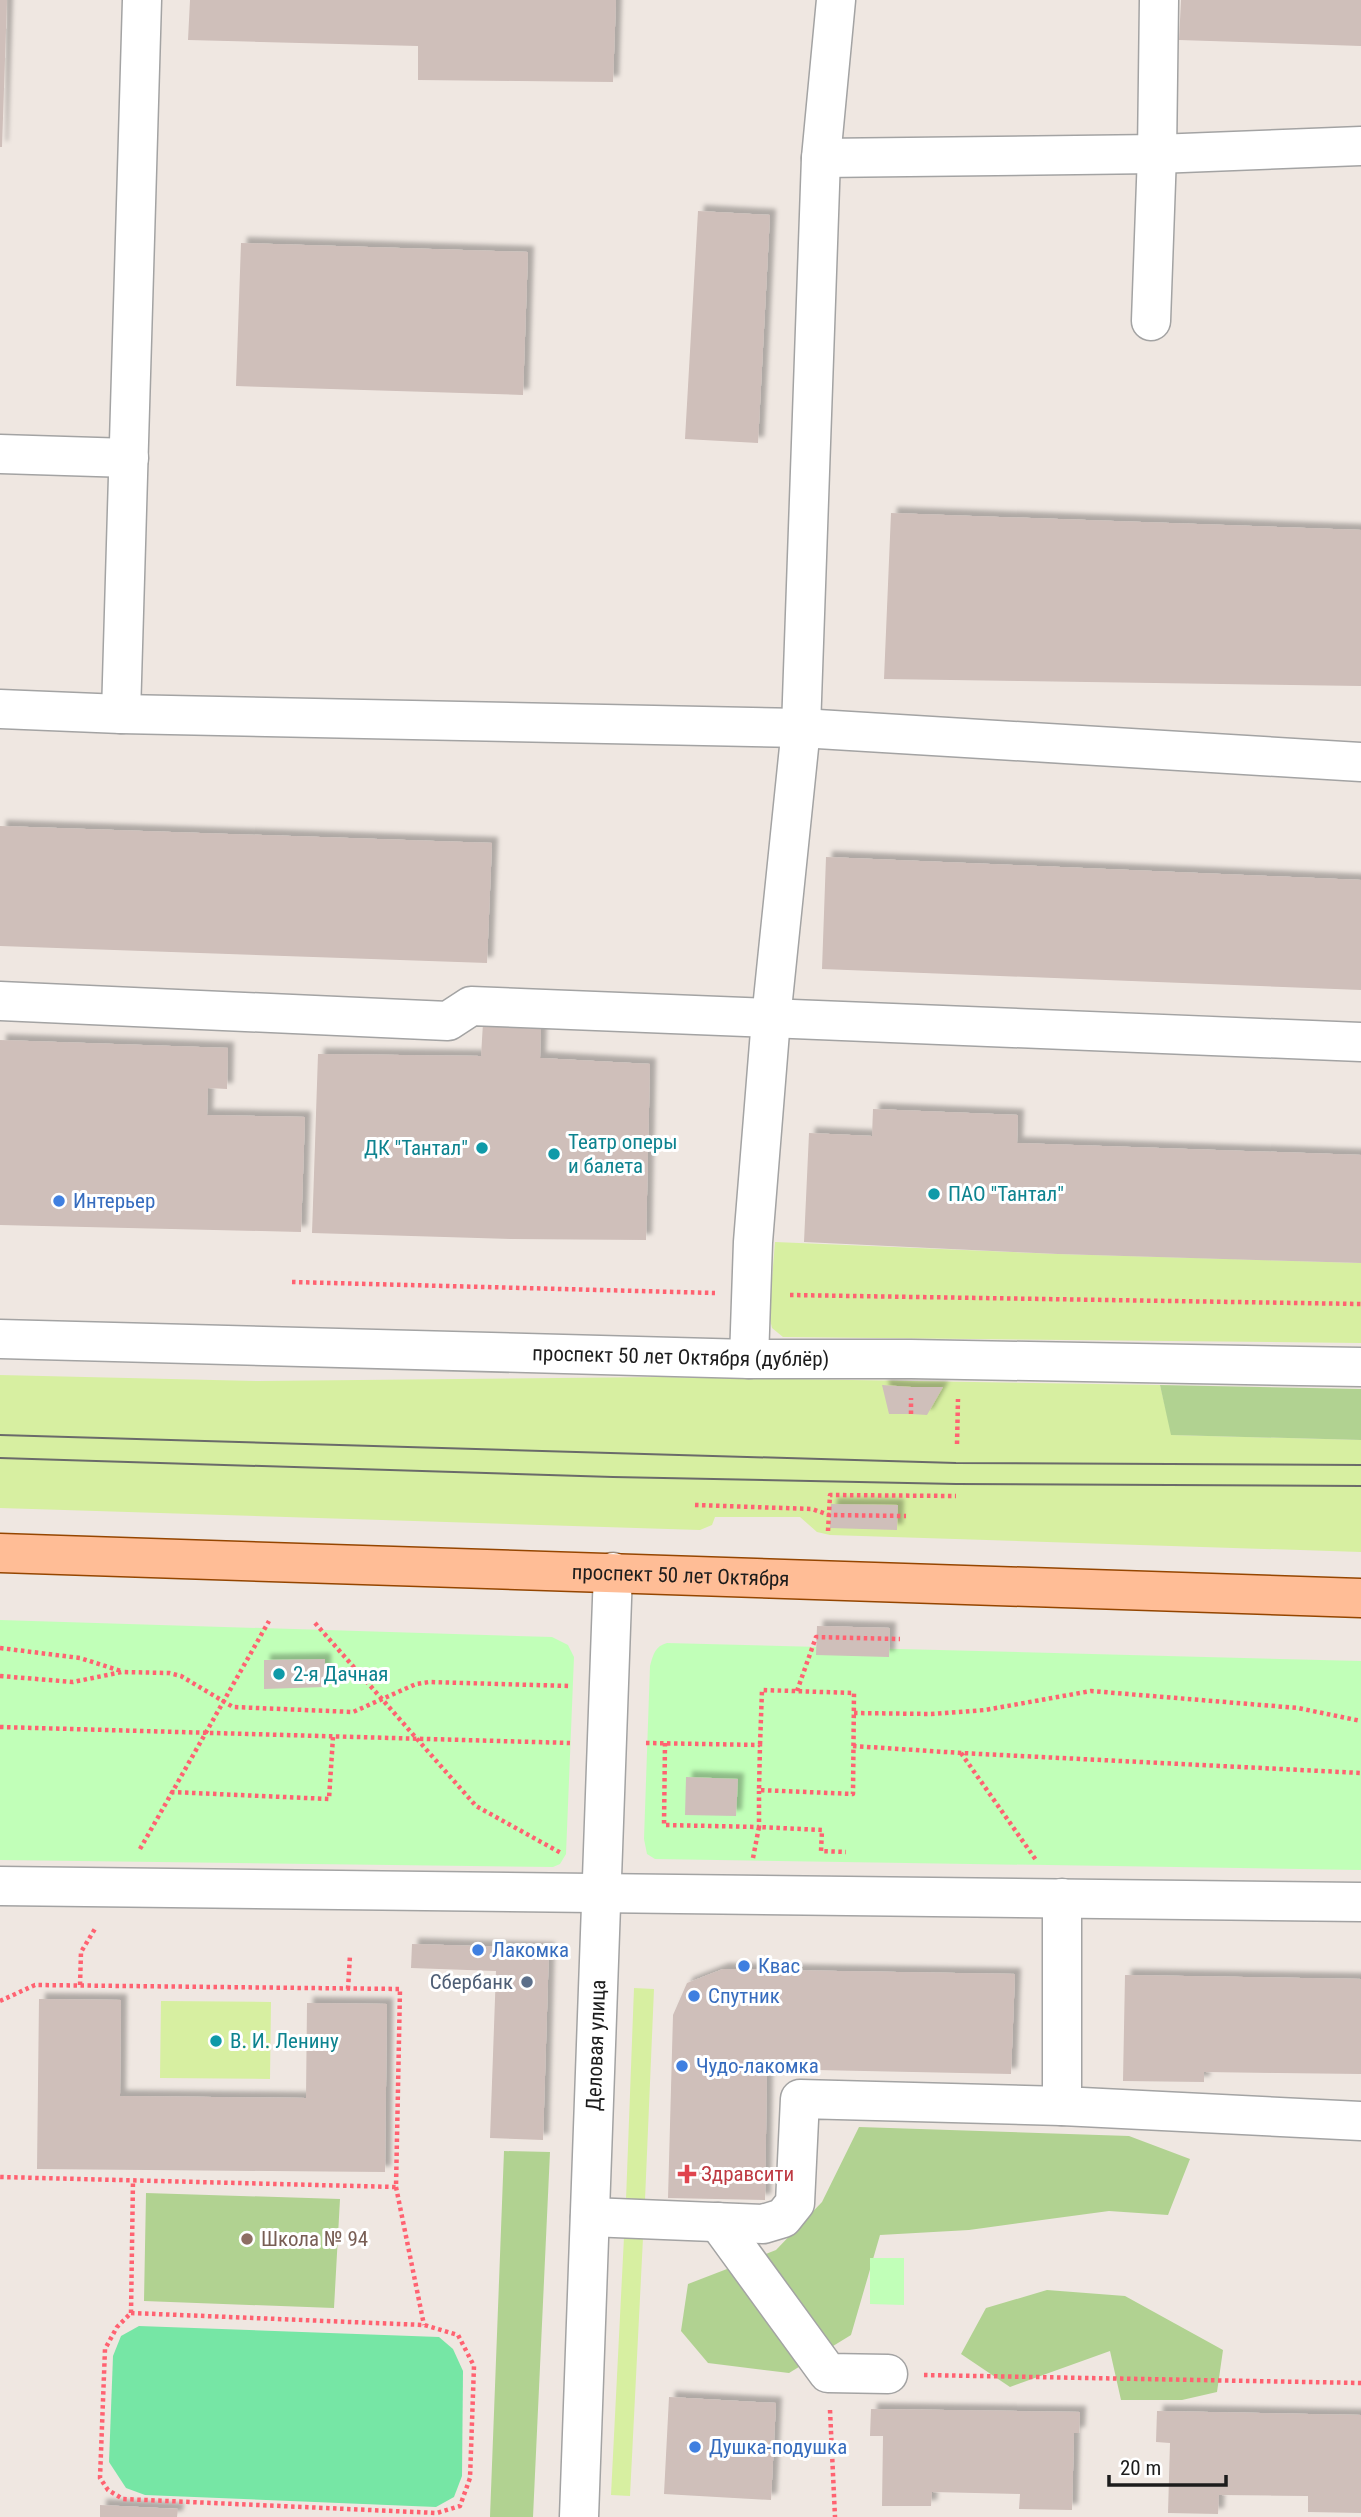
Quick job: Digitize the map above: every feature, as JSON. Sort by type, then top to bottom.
[{"type":"main road","name":"проспект 50 лет Октября","points":[[0,1553],[1361,1598]]},
{"type":"street","points":[[121,714],[142,0]]},
{"type":"street","points":[[749,1359],[753,1242],[771,1019],[801,728],[821,158],[836,0]]},
{"type":"street","points":[[1151,321],[1159,0]]},
{"type":"street","points":[[821,158],[1157,154],[1361,146]]},
{"type":"street","points":[[0,454],[129,458]]},
{"type":"street","points":[[0,709],[121,714],[801,728],[1361,762]]},
{"type":"street","points":[[0,1001],[448,1021],[471,1006],[1361,1042]]},
{"type":"street","name":"проспект 50 лет Октября (дублёр)","points":[[0,1339],[749,1359],[911,1359],[1361,1367]]},
{"type":"street","name":"Деловая улица","points":[[579,2517],[614,1572]]},
{"type":"street","points":[[0,1886],[1361,1902]]},
{"type":"street","points":[[1062,1898],[1062,2106]]},
{"type":"street","points":[[590,2217],[763,2224],[783,2218],[795,2203],[800,2099],[1062,2106],[1361,2121]]},
{"type":"street","points":[[718,2222],[828,2373],[888,2374]]},
{"type":"path","points":[[292,1282],[751,1294],[1361,1304]]},
{"type":"path","points":[[957,1444],[958,1399]]},
{"type":"path","points":[[828,1531],[830,1495],[956,1496]]},
{"type":"path","points":[[695,1505],[812,1509],[828,1515],[906,1516]]},
{"type":"path","points":[[80,1985],[81,1952],[268,1621]]},
{"type":"path","points":[[315,1623],[476,1806],[561,1853]]},
{"type":"path","points":[[797,1691],[816,1637],[900,1639]]},
{"type":"path","points":[[0,1648],[80,1658],[122,1671],[169,1673],[181,1676],[221,1702],[253,1710],[353,1712],[416,1684],[429,1682],[580,1686]]},
{"type":"path","points":[[0,1676],[73,1682],[122,1671]]},
{"type":"path","points":[[753,1858],[758,1827],[760,1745],[762,1690],[854,1693],[853,1794],[759,1790]]},
{"type":"path","points":[[854,1713],[931,1714],[985,1710],[1091,1691],[1298,1708],[1361,1721]]},
{"type":"path","points":[[0,1727],[578,1743]]},
{"type":"path","points":[[171,1792],[329,1799],[333,1737]]},
{"type":"path","points":[[642,1743],[760,1745]]},
{"type":"path","points":[[665,1744],[664,1825],[822,1830],[821,1851],[846,1852]]},
{"type":"path","points":[[853,1746],[961,1754],[1361,1773]]},
{"type":"path","points":[[961,1754],[1062,1898]]},
{"type":"path","points":[[348,1989],[350,1955]]},
{"type":"path","points":[[0,2001],[35,1984],[400,1989],[396,2187],[424,2325]]},
{"type":"path","points":[[0,2177],[396,2187]]},
{"type":"path","points":[[131,2313],[424,2325],[458,2336],[474,2366],[470,2478],[460,2505],[437,2513],[123,2499],[108,2490],[100,2478],[104,2349],[117,2327],[131,2313],[133,2180]]},
{"type":"path","points":[[828,2373],[835,2517]]},
{"type":"path","points":[[888,2374],[1361,2383]]},
{"type":"green space","points":[[775,1242],[1361,1263],[1361,1343],[783,1337],[772,1328],[769,1315]]},
{"type":"green space","points":[[0,1375],[258,1381],[662,1377],[1160,1385],[1172,1435],[1361,1440],[1361,1552],[830,1535],[817,1532],[800,1517],[715,1517],[712,1525],[700,1530],[0,1508]]},
{"type":"green space","points":[[1160,1385],[1361,1389],[1361,1440],[1171,1435]]},
{"type":"green space","points":[[0,1620],[552,1637],[568,1645],[574,1657],[566,1854],[560,1864],[553,1867],[0,1860]]},
{"type":"green space","points":[[667,1643],[1361,1661],[1361,1870],[655,1859],[647,1854],[644,1839],[650,1666],[657,1649]]},
{"type":"green space","points":[[634,1988],[654,1989],[645,2200],[626,2200]]},
{"type":"green space","points":[[161,2001],[271,2002],[270,2079],[160,2078]]},
{"type":"green space","points":[[859,2127],[1129,2136],[1190,2159],[1168,2215],[1109,2211],[969,2230],[880,2235],[851,2335],[789,2373],[708,2363],[681,2331],[688,2284],[776,2250],[822,2202]]},
{"type":"green space","points":[[504,2151],[550,2152],[533,2517],[490,2517]]},
{"type":"green space","points":[[146,2193],[340,2199],[334,2308],[144,2301]]},
{"type":"green space","points":[[624,2237],[643,2238],[630,2496],[611,2495]]},
{"type":"green space","points":[[870,2258],[904,2258],[904,2305],[870,2304]]},
{"type":"green space","points":[[1047,2290],[1125,2296],[1223,2350],[1217,2392],[1182,2400],[1121,2400],[1110,2351],[1010,2387],[961,2354],[986,2308]]},
{"type":"green space","points":[[139,2326],[439,2337],[453,2349],[463,2371],[462,2476],[454,2497],[436,2507],[145,2495],[126,2488],[109,2462],[113,2356],[121,2336]]},
{"type":"building","points":[[0,0],[7,0],[2,147],[0,147]]},
{"type":"building","points":[[190,0],[616,0],[613,82],[418,80],[418,46],[188,40]]},
{"type":"building","points":[[1181,0],[1361,0],[1361,46],[1179,40]]},
{"type":"building","points":[[698,211],[770,215],[758,443],[685,439]]},
{"type":"building","points":[[241,243],[528,252],[523,395],[236,386]]},
{"type":"building","points":[[891,513],[1361,530],[1361,686],[884,679]]},
{"type":"building","points":[[0,826],[492,843],[487,963],[0,946]]},
{"type":"building","points":[[826,857],[1361,880],[1361,990],[822,969]]},
{"type":"building","name":"ДК \"Тантал\"","points":[[483,1023],[541,1025],[540,1058],[650,1064],[646,1240],[312,1233],[318,1054],[481,1056]]},
{"type":"building","points":[[0,1040],[228,1048],[227,1089],[208,1088],[207,1115],[305,1117],[301,1232],[0,1225]]},
{"type":"building","points":[[873,1109],[1018,1115],[1017,1143],[1361,1155],[1361,1263],[1058,1254],[804,1242],[809,1133],[872,1136]]},
{"type":"building","points":[[882,1385],[943,1387],[927,1415],[889,1414]]},
{"type":"building","points":[[831,1504],[898,1505],[897,1530],[830,1528]]},
{"type":"building","points":[[817,1626],[890,1628],[889,1657],[816,1655]]},
{"type":"building","points":[[325,1659],[325,1687],[264,1689],[264,1660]]},
{"type":"building","points":[[686,1777],[738,1779],[736,1816],[685,1815]]},
{"type":"building","points":[[412,1944],[549,1948],[543,2140],[490,2138],[496,1971],[411,1968]]},
{"type":"building","points":[[723,1969],[1015,1974],[1011,2074],[767,2069],[765,2200],[668,2198],[673,2015],[687,1983]]},
{"type":"building","points":[[1125,1975],[1361,1979],[1361,2074],[1204,2072],[1204,2082],[1123,2081]]},
{"type":"building","points":[[39,1999],[121,2000],[120,2096],[306,2098],[307,2003],[387,2004],[385,2172],[37,2169]]},
{"type":"building","points":[[669,2397],[776,2403],[771,2500],[664,2494]]},
{"type":"building","points":[[871,2409],[1080,2412],[1079,2433],[1074,2433],[1072,2510],[1019,2509],[1020,2494],[932,2492],[931,2506],[882,2506],[883,2436],[870,2436]]},
{"type":"building","points":[[1157,2411],[1361,2415],[1361,2513],[1308,2512],[1308,2496],[1219,2495],[1218,2514],[1168,2513],[1170,2443],[1156,2442]]},
{"type":"building","points":[[100,2505],[178,2509],[177,2517],[100,2517]]},
{"type":"tram line","points":[[0,1435],[956,1463],[1361,1465]]},
{"type":"tram line","points":[[0,1458],[613,1477],[956,1484],[1361,1486]]},
{"type":"place","name":"ДК \"Тантал\"","points":[[482,1148]]},
{"type":"place","name":"Театр оперы и балета","points":[[554,1154]]},
{"type":"place","name":"ПАО \"Тантал\"","points":[[934,1194]]},
{"type":"place","name":"Интерьер","points":[[59,1201]]},
{"type":"place","name":"2-я Дачная","points":[[279,1674]]},
{"type":"place","name":"Лакомка","points":[[478,1950]]},
{"type":"place","name":"Квас","points":[[744,1966]]},
{"type":"place","name":"Сбербанк","points":[[527,1982]]},
{"type":"place","name":"Спутник","points":[[694,1996]]},
{"type":"place","name":"В. И. Ленину","points":[[216,2041]]},
{"type":"place","name":"Чудо-лакомка","points":[[682,2066]]},
{"type":"place","name":"Здравсити","points":[[687,2174]]},
{"type":"place","name":"Школа № 94","points":[[247,2239]]},
{"type":"place","name":"Душка-подушка","points":[[695,2447]]}]
